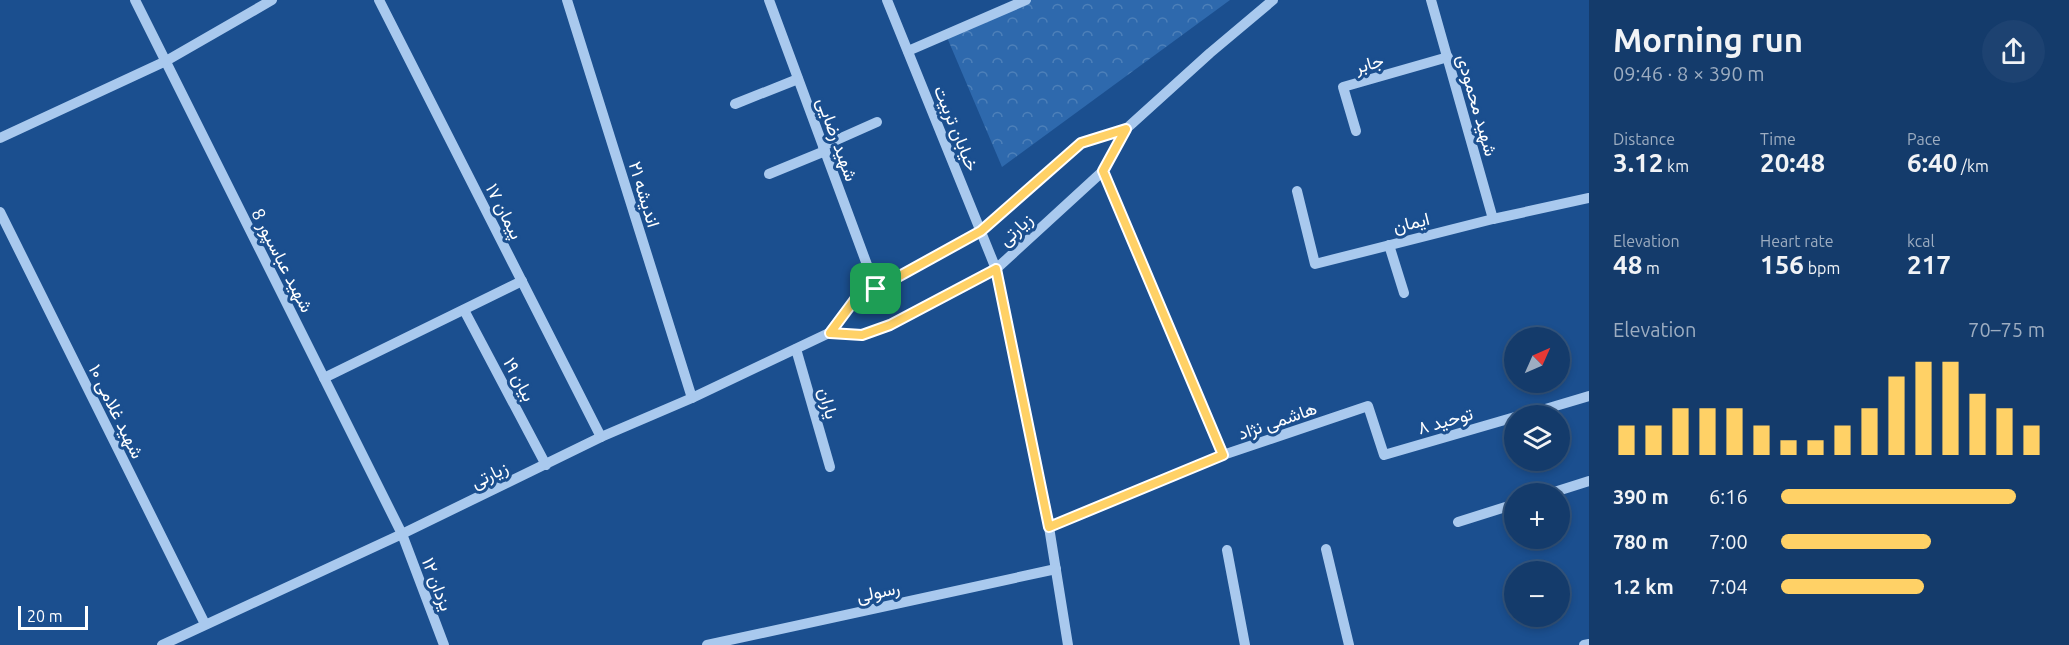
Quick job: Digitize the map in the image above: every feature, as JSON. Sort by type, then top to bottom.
[{"type":"street","name":"شهید عباسپور 8","points":[[135,0],[402,534]]},
{"type":"street","points":[[0,138],[166,61],[272,0]]},
{"type":"street","name":"پیمان ۱۷","points":[[379,0],[601,437]]},
{"type":"street","name":"اندیشه ۲۱","points":[[567,0],[692,398]]},
{"type":"street","name":"شهید رضایی","points":[[769,0],[876,289]]},
{"type":"street","name":"خیابان تربیت","points":[[887,0],[996,269],[1049,527],[1068,645]]},
{"type":"street","points":[[908,51],[1026,0]]},
{"type":"street","name":"زیارتی","points":[[830,333],[862,335],[890,325],[996,269],[1103,171],[1126,129],[1273,0]]},
{"type":"street","name":"شهید محمودی","points":[[1431,0],[1493,219]]},
{"type":"street","name":"جابر","points":[[1356,131],[1343,87],[1448,57]]},
{"type":"street","points":[[735,104],[798,80]]},
{"type":"street","points":[[769,174],[877,122]]},
{"type":"street","name":"زیارتی","points":[[162,645],[402,534],[601,437],[692,398],[830,333],[856,298],[981,231],[1081,143],[1126,129]]},
{"type":"street","points":[[1103,171],[1223,455]]},
{"type":"street","name":"ایمان","points":[[1297,191],[1315,264],[1493,219],[1589,198]]},
{"type":"street","name":"شهید غلامی ۱۰","points":[[0,212],[205,624]]},
{"type":"street","points":[[1389,245],[1404,293]]},
{"type":"street","points":[[324,378],[522,281]]},
{"type":"street","name":"بیان ۱۹","points":[[464,310],[546,465]]},
{"type":"street","name":"یاران","points":[[796,349],[830,467]]},
{"type":"street","points":[[1559,405],[1589,396]]},
{"type":"street","name":"هاشمی نژاد","points":[[1049,527],[1223,455],[1368,406],[1384,455]]},
{"type":"street","name":"توحید ۸","points":[[1384,455],[1504,420]]},
{"type":"street","points":[[1570,487],[1589,481]]},
{"type":"street","points":[[1458,522],[1504,507]]},
{"type":"street","name":"یزدان ۱۲","points":[[402,534],[444,645]]},
{"type":"street","points":[[1326,549],[1349,645]]},
{"type":"street","points":[[1227,550],[1245,645]]},
{"type":"street","name":"رسولی","points":[[707,645],[1056,569]]},
{"type":"street","points":[[1584,645],[1589,644]]},
{"type":"green space","points":[[1026,0],[1230,0],[1002,167],[946,35]]},
{"type":"route","points":[[1126,129],[1103,171],[1223,455],[1049,527],[996,269],[890,325],[862,335],[830,333],[856,298],[876,289],[981,231],[1081,143],[1126,129]]}]
